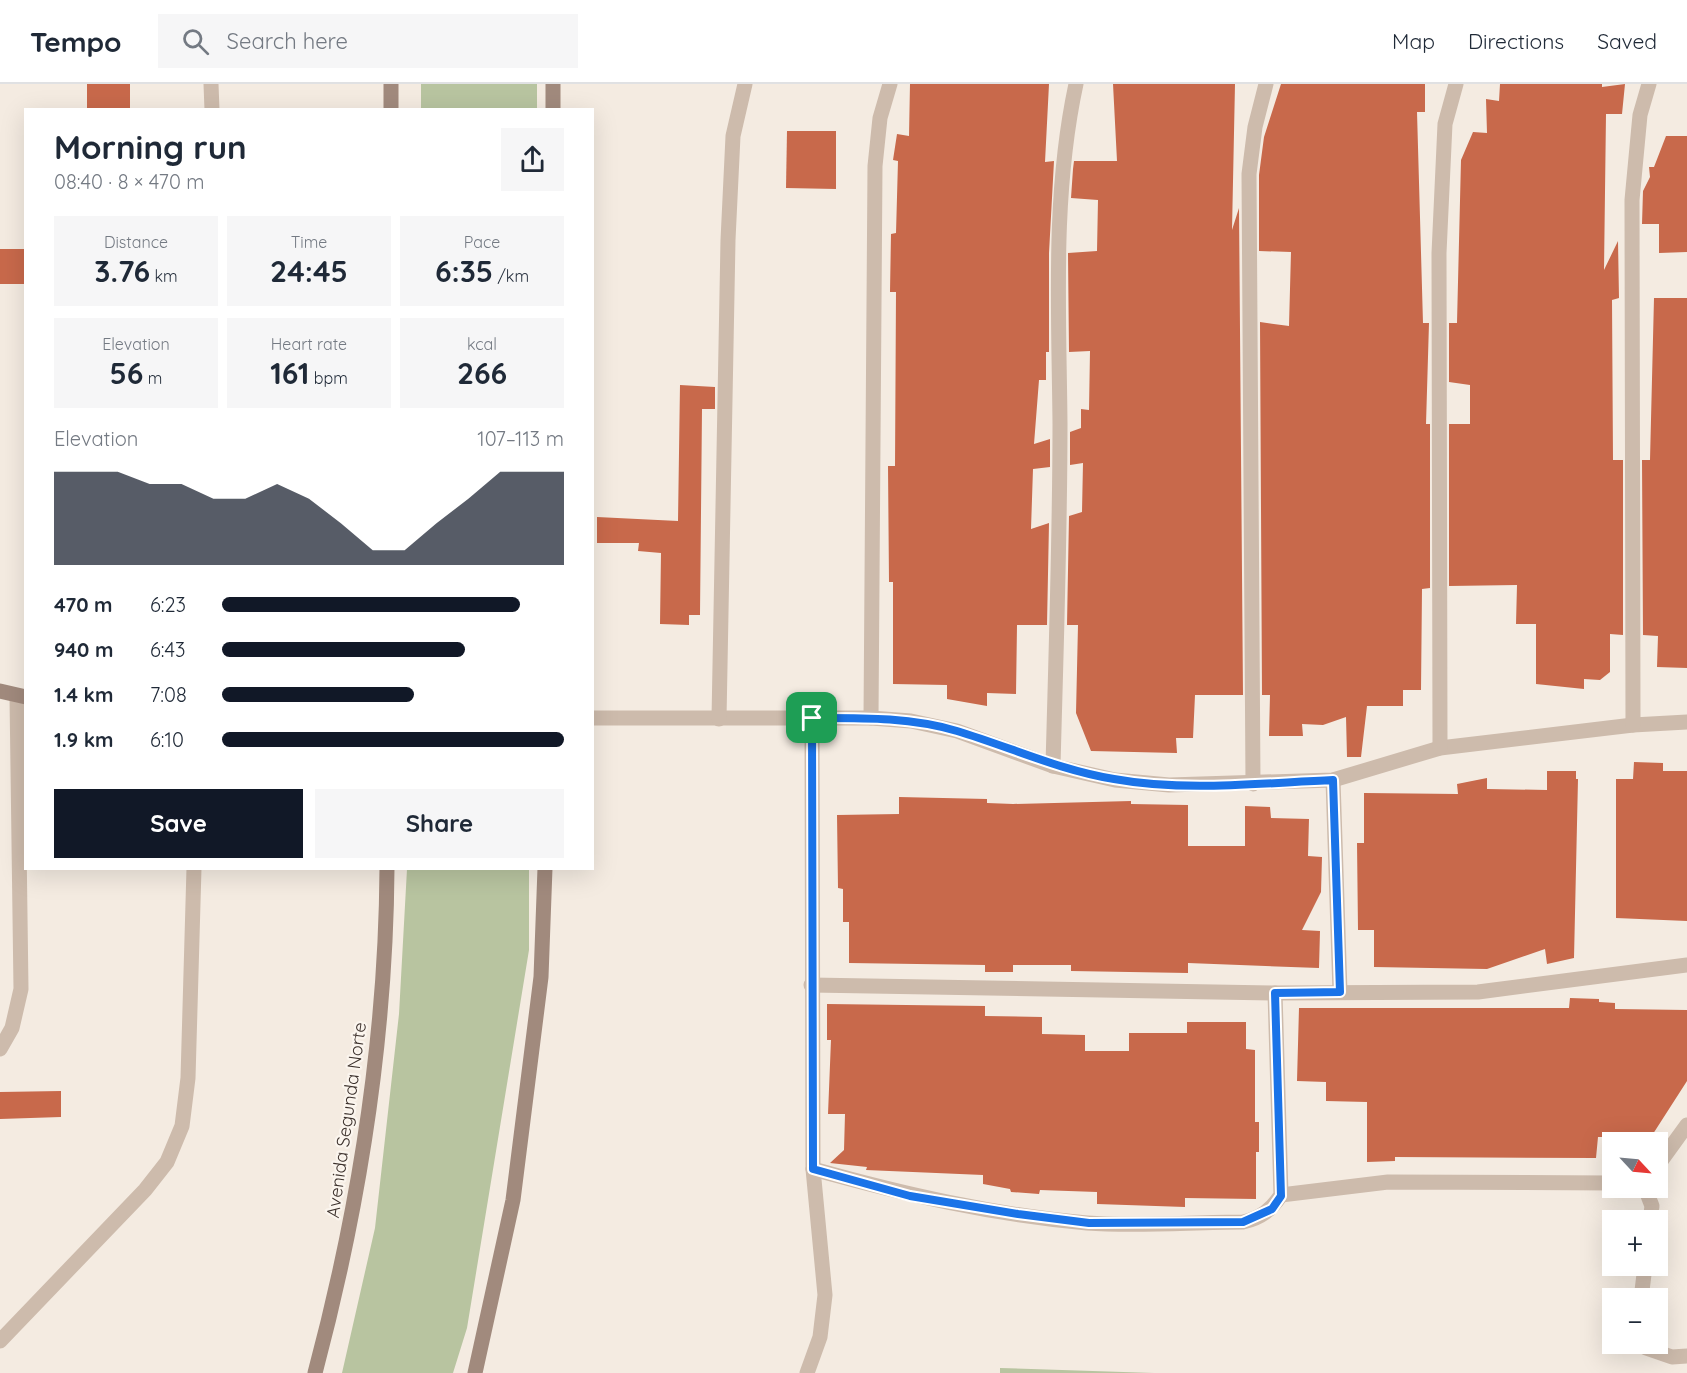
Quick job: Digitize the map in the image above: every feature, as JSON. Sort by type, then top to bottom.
[{"type":"main road","points":[[391,84],[391,108]]},
{"type":"main road","points":[[553,84],[553,108]]},
{"type":"main road","points":[[0,691],[21,696]]},
{"type":"main road","name":"Avenida Segunda Norte","points":[[315,1373],[359,1185],[379,1049],[387,870]]},
{"type":"main road","points":[[475,1373],[513,1200],[541,977],[545,870]]},
{"type":"street","points":[[212,84],[212,108]]},
{"type":"street","points":[[719,719],[728,240],[733,136],[745,84]]},
{"type":"street","points":[[871,718],[875,166],[880,118],[890,84]]},
{"type":"street","points":[[1053,766],[1060,517],[1059,217],[1066,128],[1076,84]]},
{"type":"street","points":[[1253,784],[1249,174],[1255,127],[1266,84]]},
{"type":"street","points":[[1440,748],[1439,253],[1445,124],[1456,84]]},
{"type":"street","points":[[1633,725],[1632,200],[1640,115],[1649,84]]},
{"type":"street","points":[[0,1049],[12,1028],[21,989],[21,696]]},
{"type":"street","points":[[594,718],[871,718],[911,721],[957,731],[1053,766],[1115,780],[1169,785],[1333,780],[1440,748],[1633,725],[1687,722]]},
{"type":"street","points":[[807,1373],[820,1337],[825,1295],[813,1169],[812,718]]},
{"type":"street","points":[[1333,780],[1340,992]]},
{"type":"street","points":[[0,1341],[145,1190],[167,1162],[182,1126],[188,1078],[194,870]]},
{"type":"street","points":[[811,985],[1275,993],[1478,992],[1687,965]]},
{"type":"street","points":[[813,1169],[910,1196],[1089,1223],[1243,1222],[1272,1209],[1281,1196],[1275,993]]},
{"type":"street","points":[[1668,1151],[1687,1125]]},
{"type":"street","points":[[1281,1196],[1388,1182],[1602,1183]]},
{"type":"street","points":[[1663,1354],[1672,1357],[1687,1356]]},
{"type":"green space","points":[[421,84],[537,84],[537,108],[421,108]]},
{"type":"green space","points":[[407,870],[529,870],[529,950],[467,1328],[453,1373],[342,1373],[375,1228],[399,1014]]},
{"type":"green space","points":[[1000,1368],[1154,1373],[1000,1373]]},
{"type":"building","points":[[87,84],[130,84],[130,108],[87,108]]},
{"type":"building","points":[[910,84],[1049,84],[1045,162],[1054,161],[1049,253],[1049,352],[1046,352],[1046,380],[1039,380],[1034,444],[1050,439],[1050,467],[1033,469],[1031,529],[1049,523],[1047,625],[1017,625],[1016,694],[987,693],[987,706],[947,699],[947,685],[893,684],[893,582],[889,582],[888,466],[895,466],[896,292],[890,292],[891,234],[896,233],[898,161],[893,160],[897,134],[909,136]]},
{"type":"building","points":[[1113,84],[1235,84],[1232,230],[1239,208],[1243,695],[1195,695],[1193,738],[1176,738],[1177,753],[1091,751],[1076,713],[1078,625],[1067,625],[1069,516],[1082,512],[1083,463],[1070,465],[1070,432],[1081,428],[1081,409],[1089,410],[1090,351],[1069,352],[1068,253],[1097,251],[1098,200],[1071,198],[1073,169],[1074,161],[1117,161]]},
{"type":"building","points":[[1281,84],[1425,84],[1425,112],[1417,112],[1423,323],[1429,323],[1426,424],[1430,424],[1430,588],[1422,589],[1421,690],[1403,690],[1403,706],[1367,706],[1361,757],[1347,757],[1346,717],[1323,725],[1302,724],[1303,736],[1269,736],[1270,695],[1262,695],[1260,322],[1289,326],[1291,252],[1259,251],[1259,175],[1264,137]]},
{"type":"building","points":[[1500,84],[1602,84],[1602,87],[1625,84],[1622,114],[1606,114],[1604,270],[1618,241],[1619,298],[1612,300],[1613,460],[1623,460],[1623,635],[1610,634],[1610,672],[1600,680],[1584,679],[1584,689],[1536,684],[1536,624],[1516,624],[1517,585],[1449,586],[1449,424],[1470,424],[1470,385],[1449,382],[1449,323],[1457,323],[1461,160],[1473,132],[1487,133],[1486,99],[1499,101]]},
{"type":"building","points":[[787,131],[836,131],[836,189],[786,188]]},
{"type":"building","points":[[1666,136],[1687,136],[1687,252],[1659,253],[1659,224],[1642,224],[1643,191],[1650,177],[1649,167],[1654,167]]},
{"type":"building","points":[[0,249],[24,249],[24,284],[0,284]]},
{"type":"building","points":[[1654,298],[1687,298],[1687,668],[1657,667],[1658,636],[1643,635],[1642,460],[1650,460]]},
{"type":"building","points":[[680,385],[715,387],[715,409],[702,409],[700,615],[689,615],[689,625],[660,624],[661,553],[638,551],[639,543],[597,543],[597,517],[678,521]]},
{"type":"building","points":[[1634,762],[1663,763],[1663,771],[1687,771],[1687,921],[1616,918],[1616,779],[1633,779]]},
{"type":"building","points":[[1547,771],[1576,771],[1576,779],[1578,779],[1574,958],[1547,964],[1545,949],[1487,969],[1374,967],[1374,930],[1358,930],[1357,843],[1364,843],[1364,793],[1458,794],[1457,784],[1487,778],[1487,789],[1547,790]]},
{"type":"building","points":[[899,797],[987,799],[987,803],[1013,804],[1131,801],[1131,804],[1188,805],[1188,846],[1245,846],[1245,806],[1270,807],[1271,818],[1309,819],[1308,856],[1322,857],[1321,892],[1302,930],[1320,931],[1319,968],[1188,963],[1188,973],[1071,971],[1071,965],[1013,965],[1013,972],[985,972],[985,965],[849,963],[849,922],[843,922],[843,889],[838,888],[837,815],[899,814]]},
{"type":"building","points":[[1570,998],[1599,999],[1599,1002],[1615,1003],[1615,1009],[1687,1010],[1687,1081],[1654,1132],[1602,1132],[1602,1137],[1598,1137],[1596,1158],[1395,1157],[1395,1161],[1367,1162],[1367,1102],[1326,1101],[1326,1082],[1297,1081],[1299,1008],[1569,1008]]},
{"type":"building","points":[[827,1004],[985,1006],[985,1016],[1042,1017],[1042,1034],[1085,1035],[1085,1051],[1129,1051],[1129,1033],[1187,1033],[1187,1022],[1246,1022],[1246,1049],[1255,1050],[1255,1122],[1259,1122],[1259,1152],[1256,1152],[1256,1199],[1185,1198],[1185,1207],[1097,1204],[1097,1192],[1040,1190],[1039,1194],[1011,1192],[1010,1189],[983,1184],[983,1175],[866,1170],[867,1167],[830,1163],[844,1150],[845,1114],[828,1114],[831,1040],[827,1040]]},
{"type":"building","points":[[61,1091],[61,1117],[0,1119],[0,1092]]},
{"type":"route","points":[[812,718],[911,721],[957,731],[1053,766],[1115,780],[1169,785],[1333,780],[1340,992],[1275,993],[1281,1196],[1272,1209],[1255,1219],[1243,1222],[1089,1223],[910,1196],[813,1169],[812,718]]}]
